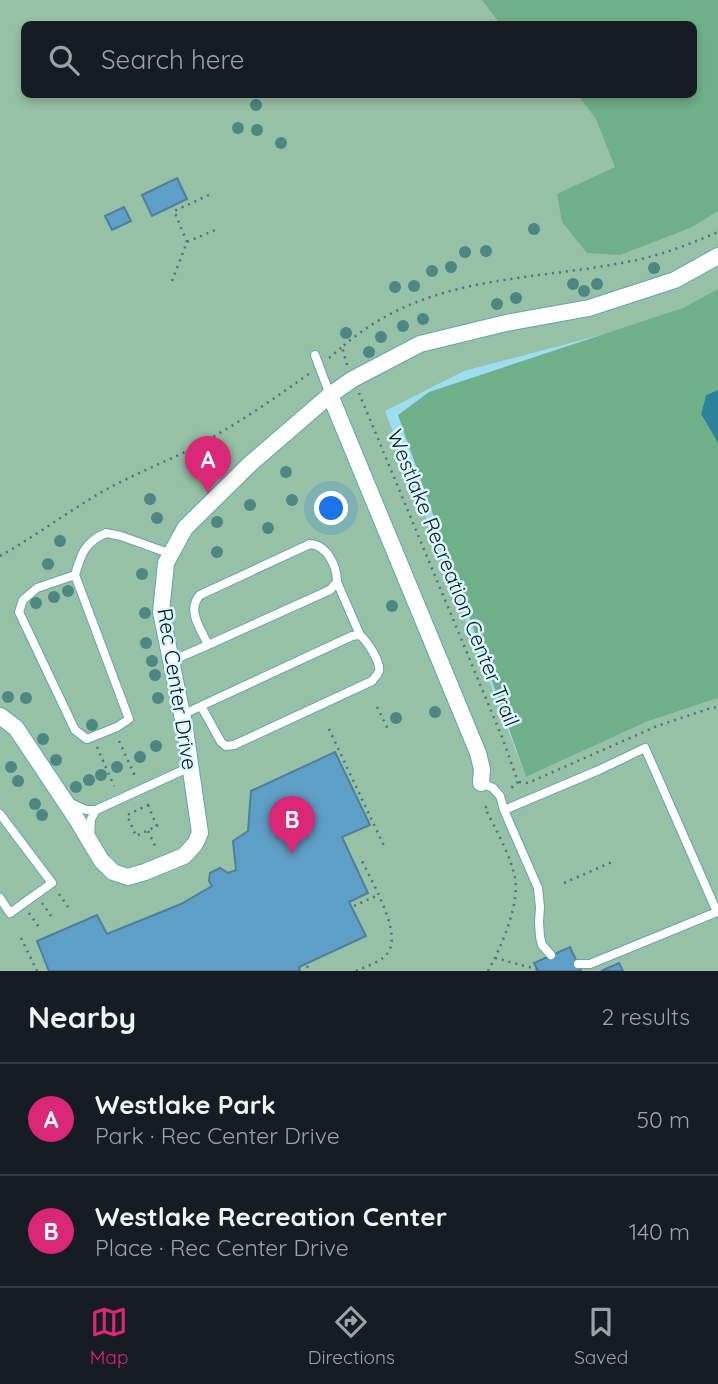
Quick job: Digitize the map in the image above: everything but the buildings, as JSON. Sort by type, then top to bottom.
[{"type":"street","name":"Rec Center Drive","points":[[0,716],[16,728],[101,860],[113,872],[128,877],[184,856],[195,844],[200,833],[182,715],[161,612],[166,563],[185,528],[250,464],[330,395],[353,379],[420,344],[506,323],[589,308],[675,280],[718,256]]},
{"type":"street","points":[[330,395],[478,753],[482,769],[481,783]]},
{"type":"lane","points":[[314,355],[330,395]]},
{"type":"lane","points":[[75,575],[37,588],[23,600],[19,612],[75,730],[87,739],[129,719],[75,575],[81,555],[89,542],[106,533],[171,554]]},
{"type":"lane","points":[[201,706],[221,742],[226,746],[234,745],[372,681],[378,674],[379,667],[367,641],[360,635],[337,582],[337,574],[319,544],[310,544],[200,595],[194,601],[193,611],[208,645]]},
{"type":"lane","points":[[171,661],[330,590],[337,582]]},
{"type":"lane","points":[[182,715],[352,636],[360,635]]},
{"type":"lane","points":[[504,810],[645,748],[717,912],[590,964],[578,964]]},
{"type":"lane","points":[[64,799],[86,810],[96,810],[190,767]]},
{"type":"lane","points":[[481,783],[493,788],[500,796],[538,888],[540,937],[542,945],[551,955]]},
{"type":"lane","points":[[90,841],[91,819],[96,810]]},
{"type":"lane","points":[[0,814],[52,883],[10,913],[0,898]]},
{"type":"path","points":[[172,281],[187,242],[174,211],[209,195]]},
{"type":"path","points":[[187,242],[215,230]]},
{"type":"path","points":[[331,356],[360,332],[391,314],[463,287],[655,256],[718,232]]},
{"type":"path","points":[[342,347],[349,371]]},
{"type":"path","points":[[0,556],[99,494],[201,443],[307,375]]},
{"type":"path","name":"Westlake Recreation Center Trail","points":[[357,388],[502,737],[518,782]]},
{"type":"path","points":[[426,577],[435,575]]},
{"type":"path","points":[[377,707],[389,731]]},
{"type":"path","points":[[509,789],[518,782],[528,783],[657,726],[718,707]]},
{"type":"path","points":[[113,728],[135,776]]},
{"type":"path","points":[[329,729],[384,846]]},
{"type":"path","points":[[92,737],[114,786]]},
{"type":"path","points":[[488,971],[512,911],[516,888],[512,865],[485,808],[491,803]]},
{"type":"path","points":[[148,805],[157,826],[148,831],[136,836],[127,815],[148,805]]},
{"type":"path","points":[[148,831],[158,852]]},
{"type":"path","points":[[356,971],[379,961],[389,952],[393,937],[390,921],[360,857]]},
{"type":"path","points":[[564,883],[612,862]]},
{"type":"path","points":[[52,883],[71,911]]},
{"type":"path","points":[[36,894],[54,920]]},
{"type":"path","points":[[354,906],[378,895]]},
{"type":"path","points":[[23,904],[41,930]]},
{"type":"path","points":[[21,938],[37,971]]},
{"type":"path","points":[[495,958],[540,971]]},
{"type":"path","points":[[307,966],[310,971]]},
{"type":"green space","points":[[0,0],[718,0],[718,304],[464,371],[385,411],[526,777],[646,722],[718,698],[718,971],[0,971]]},
{"type":"green space","points":[[482,0],[718,0],[718,211],[690,228],[620,255],[587,253],[562,222],[557,194],[615,167],[596,119],[580,98],[697,98],[697,21],[498,21]]},
{"type":"green space","points":[[718,289],[718,390],[706,395],[701,414],[718,443],[718,698],[646,722],[526,777],[398,415],[429,392],[683,308]]},
{"type":"water","points":[[718,390],[718,443],[701,414],[706,395]]},
{"type":"place","name":"Westlake Park","points":[[208,494]]},
{"type":"place","name":"Westlake Recreation Center","points":[[292,854]]}]
